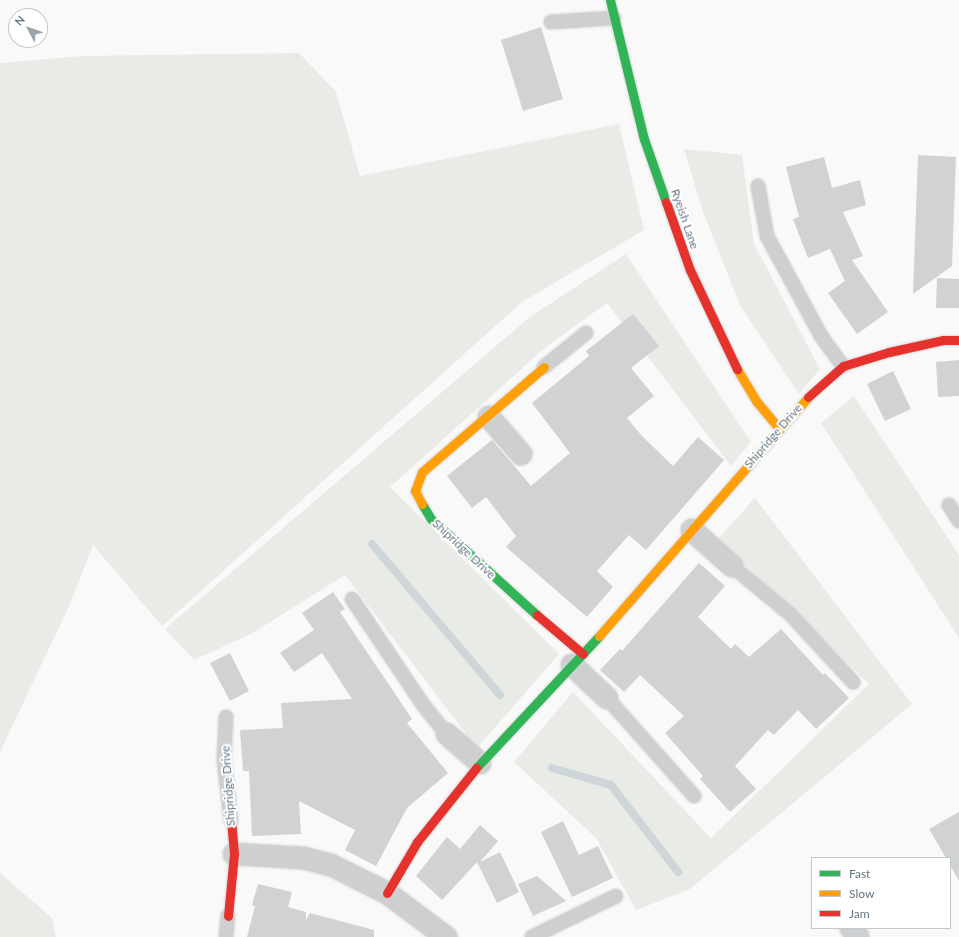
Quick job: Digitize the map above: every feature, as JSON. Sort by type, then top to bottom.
[{"type":"street","name":"Ryeish Lane","points":[[610,0],[644,139],[690,270],[727,353],[757,402],[779,428]]},
{"type":"street","name":"Shipridge Drive","points":[[387,893],[417,842],[480,763],[578,660],[804,401],[843,366],[889,352],[943,340],[959,340]]},
{"type":"street","name":"Shipridge Drive","points":[[544,367],[489,417],[422,472],[415,491],[431,518],[578,660],[606,698]]},
{"type":"street","points":[[489,417],[521,454]]},
{"type":"street","points":[[692,530],[732,566]]},
{"type":"street","points":[[447,734],[480,763]]},
{"type":"street","name":"Shipridge Drive","points":[[228,916],[234,854],[231,821]]},
{"type":"street","points":[[234,854],[303,858],[331,865],[387,893],[446,937]]},
{"type":"street","points":[[852,929],[858,937]]},
{"type":"lane","points":[[551,22],[614,18]]},
{"type":"lane","points":[[758,186],[766,236],[821,336],[843,366]]},
{"type":"lane","name":"Shipridge Drive","points":[[544,367],[586,333]]},
{"type":"lane","points":[[949,505],[959,521]]},
{"type":"lane","points":[[732,566],[790,614],[853,682]]},
{"type":"lane","points":[[352,599],[424,706],[447,734]]},
{"type":"lane","name":"Shipridge Drive","points":[[606,698],[694,796]]},
{"type":"lane","name":"Shipridge Drive","points":[[226,717],[224,759],[231,821]]},
{"type":"lane","points":[[532,937],[616,896]]},
{"type":"lane","name":"Shipridge Drive","points":[[226,937],[228,916]]},
{"type":"shaded area","points":[[299,53],[336,92],[360,176],[619,124],[644,230],[522,302],[162,626],[93,545],[70,604],[0,752],[0,63],[83,56]]},
{"type":"shaded area","points":[[684,149],[742,155],[754,244],[820,369],[799,394],[740,305],[703,212]]},
{"type":"shaded area","points":[[626,254],[751,442],[731,466],[607,303],[546,347],[390,487],[559,654],[477,748],[345,575],[251,634],[194,660],[165,629],[530,317]]},
{"type":"shaded area","points":[[854,396],[959,555],[959,638],[821,423]]},
{"type":"shaded area","points":[[755,498],[912,704],[690,889],[636,910],[596,838],[514,762],[573,692],[711,838],[869,684],[718,539]]},
{"type":"shaded area","points":[[0,873],[52,918],[56,937],[0,937]]},
{"type":"building","points":[[541,27],[563,99],[523,111],[501,40]]},
{"type":"building","points":[[918,155],[956,157],[952,266],[913,294]]},
{"type":"building","points":[[824,157],[832,188],[860,180],[866,205],[843,212],[863,256],[852,260],[888,312],[857,334],[828,293],[845,281],[830,249],[808,258],[793,219],[799,217],[786,167]]},
{"type":"building","points":[[937,278],[959,279],[959,308],[936,308]]},
{"type":"building","points":[[633,314],[659,346],[631,368],[654,396],[627,418],[642,436],[673,466],[698,437],[724,460],[646,550],[629,535],[597,571],[613,587],[587,617],[506,547],[516,536],[486,497],[472,508],[447,476],[492,440],[531,486],[570,453],[532,403],[589,356],[586,351]]},
{"type":"building","points":[[959,360],[959,396],[938,397],[936,362]]},
{"type":"building","points":[[893,371],[911,409],[885,421],[867,384]]},
{"type":"building","points":[[699,563],[725,586],[698,617],[731,649],[735,644],[749,657],[781,629],[823,675],[825,673],[849,698],[816,729],[798,710],[774,735],[768,730],[735,766],[756,789],[730,812],[700,779],[703,776],[665,733],[684,716],[640,675],[624,692],[600,670],[620,649],[622,651]]},
{"type":"building","points":[[333,592],[345,609],[340,612],[412,719],[407,723],[448,773],[407,808],[376,866],[345,850],[355,830],[299,801],[301,834],[252,836],[249,771],[243,771],[240,730],[283,728],[281,703],[352,699],[322,653],[294,672],[280,653],[314,630],[302,613]]},
{"type":"building","points":[[230,653],[249,691],[230,701],[210,663]]},
{"type":"building","points":[[959,812],[959,881],[951,867],[951,857],[945,857],[929,829]]},
{"type":"building","points":[[563,821],[579,855],[598,846],[613,878],[572,897],[541,832]]},
{"type":"building","points":[[480,825],[498,841],[480,862],[500,852],[519,892],[497,903],[477,862],[442,900],[416,876],[447,837],[460,849]]},
{"type":"building","points":[[537,876],[566,901],[533,916],[518,884]]},
{"type":"building","points":[[258,884],[292,892],[288,907],[306,912],[306,920],[310,913],[374,930],[374,937],[247,937],[255,906],[252,905]]},
{"type":"waterway","points":[[372,544],[500,695]]},
{"type":"waterway","points":[[552,768],[611,785],[678,872]]},
{"type":"traffic: fast","points":[[610,0],[644,139],[666,202]]},
{"type":"traffic: fast","points":[[422,504],[431,519],[537,615]]},
{"type":"traffic: fast","points":[[476,768],[599,636]]},
{"type":"traffic: slow","points":[[422,504],[415,491],[422,472],[544,367]]},
{"type":"traffic: slow","points":[[737,369],[757,402],[779,428]]},
{"type":"traffic: slow","points":[[599,636],[808,397]]},
{"type":"traffic: jam","points":[[666,202],[690,270],[737,369]]},
{"type":"traffic: jam","points":[[808,397],[843,366],[889,352],[943,340],[959,340]]},
{"type":"traffic: jam","points":[[537,615],[583,654]]},
{"type":"traffic: jam","points":[[387,893],[417,842],[476,768]]},
{"type":"traffic: jam","points":[[228,916],[234,854],[231,821]]}]
